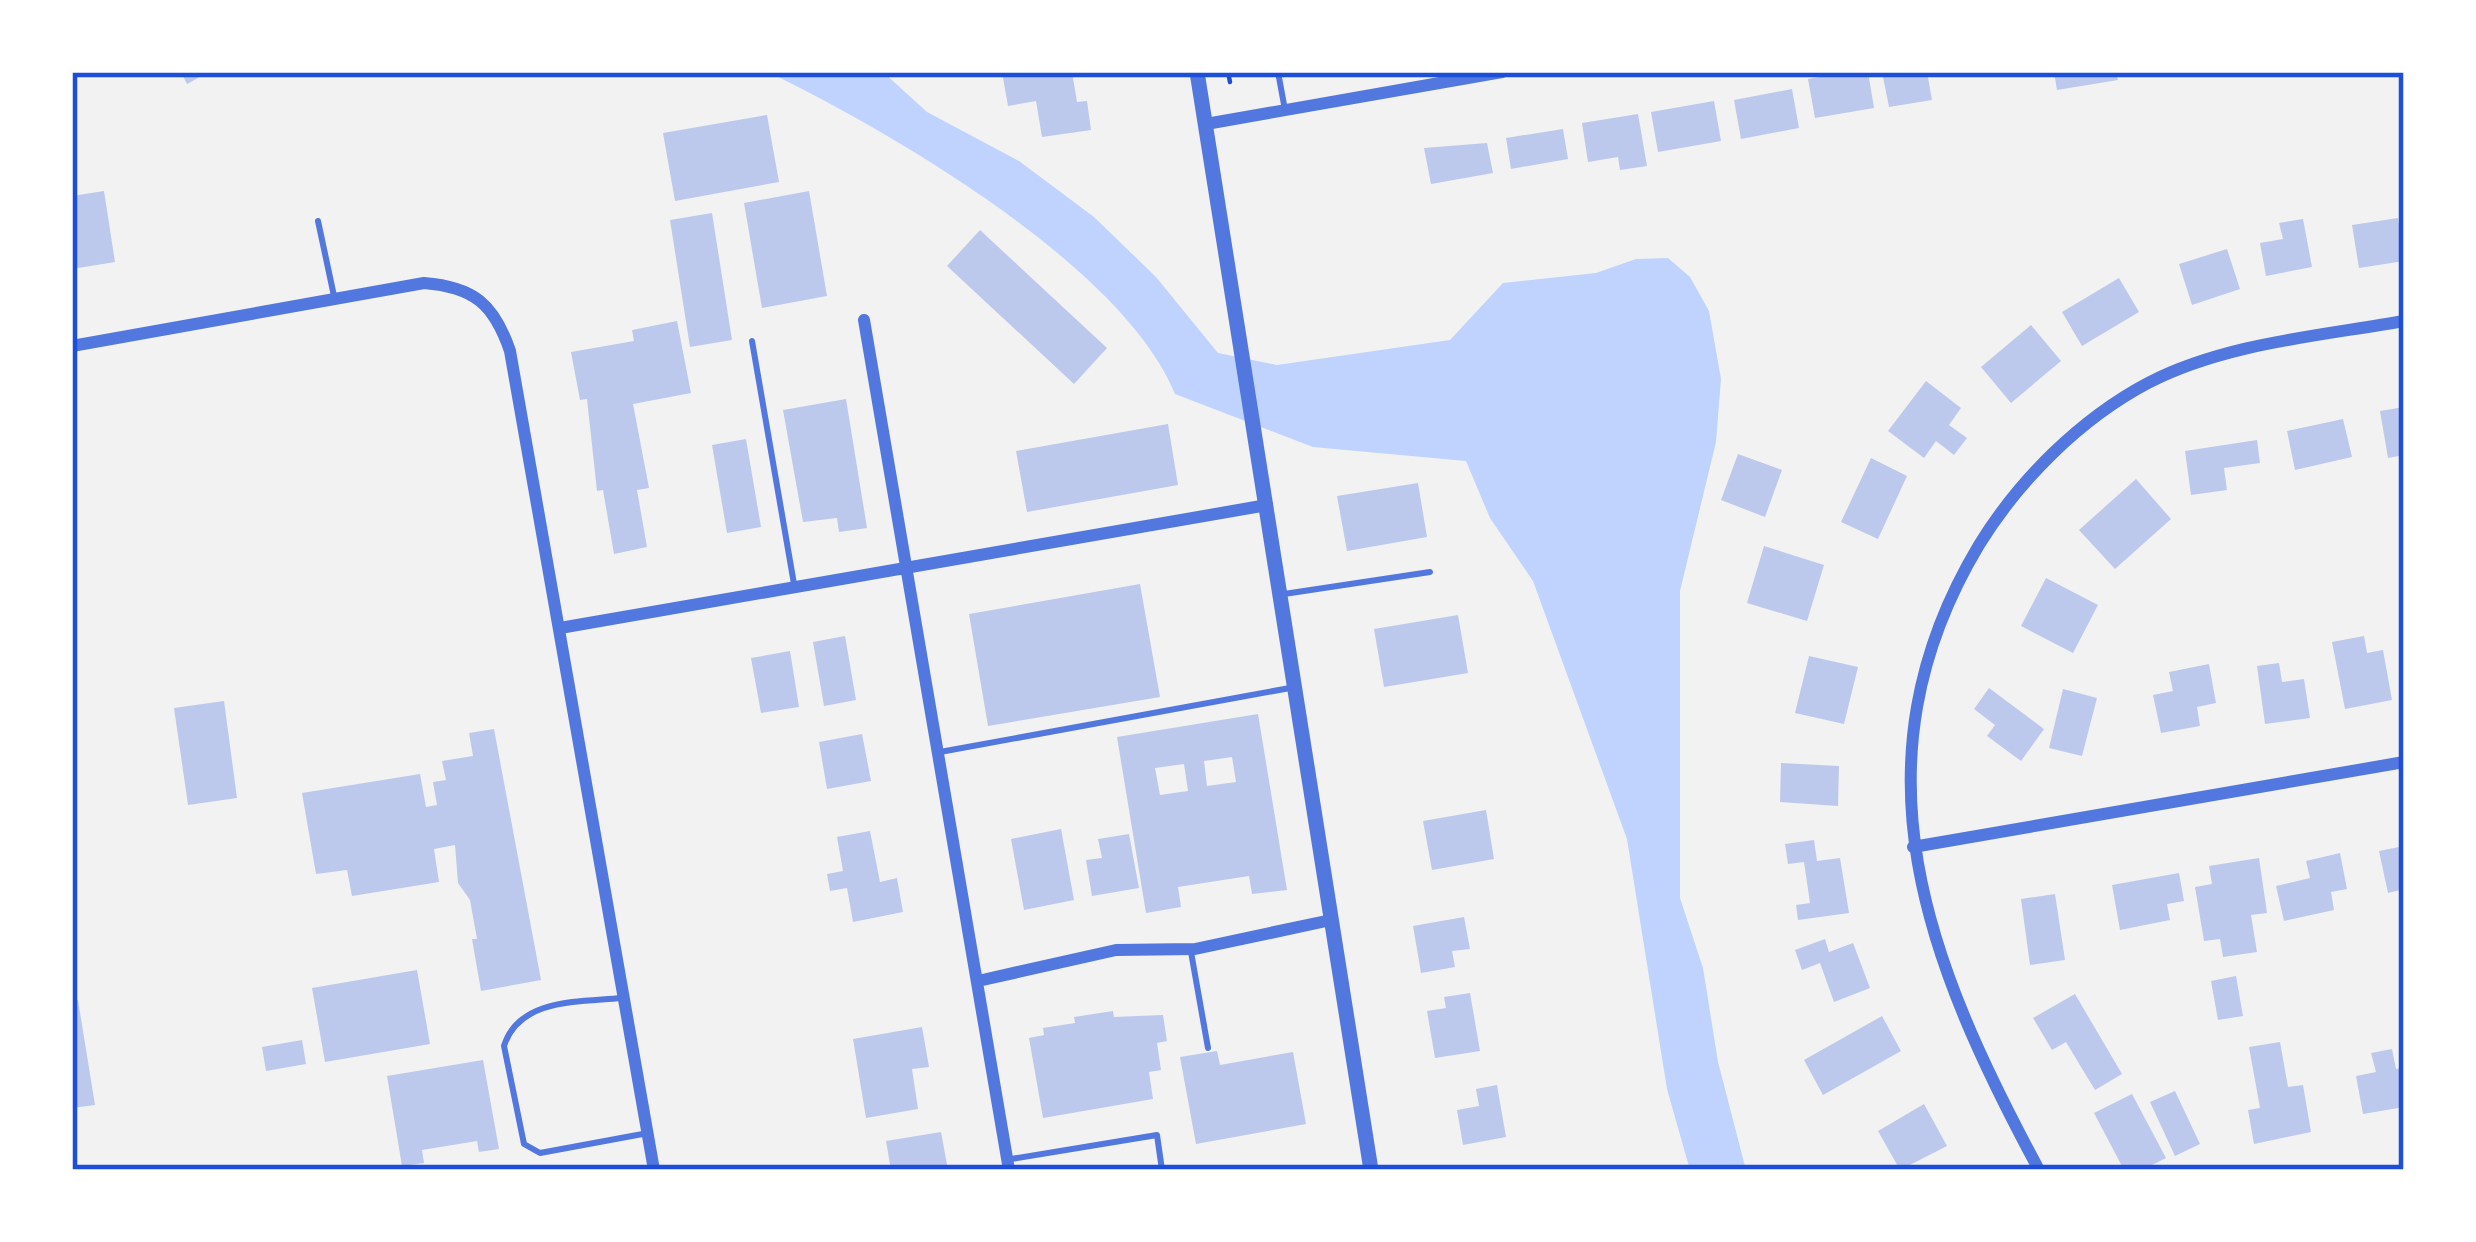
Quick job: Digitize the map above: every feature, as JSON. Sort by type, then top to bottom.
[{"type":"street","points":[[1197,72],[1372,1170]]},
{"type":"street","points":[[1206,124],[1502,72]]},
{"type":"street","points":[[72,346],[424,284],[455,286],[482,298],[499,320],[510,351],[654,1170]]},
{"type":"street","points":[[864,320],[1008,1165]]},
{"type":"street","points":[[2039,1170],[1955,1002],[1912,847],[1907,780],[1917,694],[1940,624],[1997,515],[2045,459],[2148,383],[2202,362],[2404,321]]},
{"type":"street","points":[[560,628],[1267,506]]},
{"type":"street","points":[[1912,847],[2404,762]]},
{"type":"street","points":[[978,981],[1116,950],[1190,949],[1330,920]]},
{"type":"lane","points":[[1278,72],[1286,110]]},
{"type":"lane","points":[[318,221],[335,299]]},
{"type":"lane","points":[[752,341],[794,588]]},
{"type":"lane","points":[[1281,595],[1430,572]]},
{"type":"lane","points":[[940,752],[1295,687]]},
{"type":"lane","points":[[1190,949],[1208,1048]]},
{"type":"lane","points":[[624,998],[535,1011],[520,1019],[504,1046],[524,1144],[540,1153],[648,1133]]},
{"type":"lane","points":[[1008,1165],[1157,1135],[1162,1170]]},
{"type":"path","points":[[1228,72],[1230,82]]},
{"type":"water","points":[[768,72],[883,72],[927,112],[1019,161],[1094,217],[1156,277],[1218,353],[1277,365],[1450,340],[1503,283],[1596,273],[1636,259],[1668,258],[1690,277],[1709,311],[1721,379],[1716,442],[1680,591],[1680,898],[1703,968],[1718,1062],[1746,1170],[1690,1170],[1667,1089],[1627,839],[1533,581],[1490,518],[1466,461],[1313,447],[1175,394],[1148,346],[1107,298],[1056,251],[937,166]]},
{"type":"building","points":[[181,72],[209,72],[187,84]]},
{"type":"building","points":[[1002,72],[1072,72],[1077,102],[1087,101],[1091,130],[1042,137],[1036,101],[1008,106]]},
{"type":"building","points":[[1868,72],[1874,108],[1815,118],[1808,79]]},
{"type":"building","points":[[1882,72],[1927,72],[1932,100],[1889,107]]},
{"type":"building","points":[[2054,72],[2116,72],[2118,80],[2057,90]]},
{"type":"building","points":[[1792,89],[1799,128],[1741,139],[1734,100]]},
{"type":"building","points":[[1714,101],[1721,141],[1658,152],[1651,112]]},
{"type":"building","points":[[1638,114],[1647,166],[1620,170],[1618,157],[1588,162],[1582,123]]},
{"type":"building","points":[[767,115],[779,182],[675,201],[663,133]]},
{"type":"building","points":[[1563,129],[1568,159],[1511,169],[1506,138]]},
{"type":"building","points":[[1487,143],[1493,173],[1431,184],[1424,148]]},
{"type":"building","points":[[104,191],[115,262],[72,269],[72,196]]},
{"type":"building","points":[[809,191],[827,296],[762,308],[744,203]]},
{"type":"building","points":[[712,213],[732,340],[690,347],[670,220]]},
{"type":"building","points":[[2398,218],[2404,261],[2359,268],[2352,225]]},
{"type":"building","points":[[2303,219],[2312,267],[2266,276],[2260,243],[2283,239],[2279,223]]},
{"type":"building","points":[[980,230],[1107,348],[1074,384],[947,266]]},
{"type":"building","points":[[2227,249],[2240,289],[2192,305],[2179,264]]},
{"type":"building","points":[[2119,278],[2139,312],[2082,346],[2062,312]]},
{"type":"building","points":[[677,321],[691,393],[633,404],[649,488],[637,490],[647,547],[614,554],[603,490],[597,491],[587,399],[580,400],[571,352],[634,341],[632,330]]},
{"type":"building","points":[[2031,325],[2061,361],[2011,403],[1981,367]]},
{"type":"building","points":[[1926,381],[1961,408],[1949,425],[1967,438],[1954,455],[1936,441],[1924,458],[1888,431]]},
{"type":"building","points":[[846,399],[867,528],[839,532],[837,518],[803,522],[783,410]]},
{"type":"building","points":[[2404,407],[2404,455],[2388,458],[2380,411]]},
{"type":"building","points":[[2343,419],[2352,457],[2295,470],[2287,431]]},
{"type":"building","points":[[1168,424],[1178,485],[1027,512],[1016,451]]},
{"type":"building","points":[[746,439],[761,527],[727,533],[712,445]]},
{"type":"building","points":[[2257,440],[2260,463],[2224,468],[2227,490],[2191,495],[2185,451]]},
{"type":"building","points":[[1738,454],[1782,470],[1765,517],[1721,500]]},
{"type":"building","points":[[1871,458],[1907,476],[1878,539],[1841,522]]},
{"type":"building","points":[[2136,479],[2171,519],[2115,569],[2079,530]]},
{"type":"building","points":[[1418,483],[1427,537],[1347,551],[1337,496]]},
{"type":"building","points":[[1764,546],[1824,565],[1807,621],[1747,603]]},
{"type":"building","points":[[2046,578],[2098,605],[2073,653],[2021,626]]},
{"type":"building","points":[[1140,584],[1160,697],[988,726],[969,614]]},
{"type":"building","points":[[1458,615],[1468,673],[1384,687],[1374,629]]},
{"type":"building","points":[[845,636],[856,700],[824,706],[813,642]]},
{"type":"building","points":[[2364,636],[2367,653],[2383,650],[2392,700],[2345,709],[2332,642]]},
{"type":"building","points":[[790,651],[799,707],[761,713],[751,658]]},
{"type":"building","points":[[1809,656],[1858,667],[1844,724],[1795,713]]},
{"type":"building","points":[[2279,663],[2282,682],[2304,679],[2310,718],[2265,724],[2257,666]]},
{"type":"building","points":[[2209,664],[2216,703],[2197,707],[2200,726],[2161,733],[2153,695],[2173,691],[2169,672]]},
{"type":"building","points":[[1989,688],[2044,729],[2021,761],[1987,736],[1995,725],[1974,709]]},
{"type":"building","points":[[2063,689],[2097,698],[2082,756],[2049,748]]},
{"type":"building","points":[[224,701],[237,798],[188,805],[174,708]]},
{"type":"building","points":[[1258,714],[1287,890],[1252,894],[1249,876],[1178,887],[1181,907],[1146,913],[1117,737]],"holes":[[[1232,757],[1236,782],[1207,786],[1204,761]],[[1184,764],[1188,791],[1160,795],[1155,768]]]},
{"type":"building","points":[[494,729],[541,980],[481,991],[472,939],[477,939],[470,900],[458,883],[455,845],[434,849],[439,882],[352,896],[347,870],[316,874],[302,793],[420,774],[426,807],[437,805],[433,782],[446,780],[442,761],[473,756],[469,733]]},
{"type":"building","points":[[862,734],[871,781],[827,789],[819,742]]},
{"type":"building","points":[[1781,763],[1839,766],[1838,806],[1780,802]]},
{"type":"building","points":[[1486,810],[1494,859],[1432,870],[1423,821]]},
{"type":"building","points":[[1061,829],[1074,900],[1024,910],[1011,839]]},
{"type":"building","points":[[870,831],[880,882],[897,878],[903,912],[853,922],[847,888],[830,891],[827,874],[843,871],[837,837]]},
{"type":"building","points":[[1129,834],[1139,888],[1092,896],[1086,860],[1102,858],[1098,839]]},
{"type":"building","points":[[1814,840],[1817,861],[1840,858],[1849,913],[1798,920],[1796,905],[1810,903],[1804,862],[1788,864],[1785,844]]},
{"type":"building","points":[[2404,846],[2404,889],[2388,893],[2379,851]]},
{"type":"building","points":[[2340,853],[2347,889],[2331,892],[2334,910],[2284,921],[2276,886],[2310,878],[2306,861]]},
{"type":"building","points":[[2259,858],[2267,913],[2251,915],[2257,952],[2223,957],[2220,939],[2204,941],[2195,887],[2212,884],[2209,866]]},
{"type":"building","points":[[2179,873],[2184,901],[2167,904],[2170,920],[2120,930],[2112,885]]},
{"type":"building","points":[[2055,894],[2065,960],[2030,965],[2021,899]]},
{"type":"building","points":[[1464,917],[1470,949],[1452,951],[1455,967],[1421,973],[1413,926]]},
{"type":"building","points":[[1825,939],[1829,952],[1853,943],[1870,988],[1834,1002],[1820,963],[1802,970],[1795,950]]},
{"type":"building","points":[[417,970],[430,1044],[325,1062],[312,988]]},
{"type":"building","points":[[2236,976],[2243,1016],[2218,1020],[2211,981]]},
{"type":"building","points":[[1470,993],[1480,1051],[1435,1058],[1427,1011],[1446,1008],[1444,997]]},
{"type":"building","points":[[2075,994],[2122,1074],[2095,1090],[2066,1042],[2052,1050],[2033,1018]]},
{"type":"building","points":[[72,1000],[78,1000],[95,1105],[72,1108]]},
{"type":"building","points":[[1113,1011],[1114,1017],[1163,1015],[1167,1041],[1157,1043],[1161,1070],[1149,1072],[1153,1099],[1043,1118],[1029,1038],[1044,1035],[1043,1028],[1075,1023],[1074,1017]]},
{"type":"building","points":[[1882,1016],[1901,1051],[1823,1095],[1804,1060]]},
{"type":"building","points":[[922,1027],[929,1067],[912,1069],[918,1109],[866,1118],[853,1039]]},
{"type":"building","points":[[302,1040],[306,1064],[266,1071],[262,1047]]},
{"type":"building","points":[[2280,1042],[2288,1087],[2303,1085],[2311,1132],[2254,1144],[2248,1110],[2260,1108],[2249,1047]]},
{"type":"building","points":[[2392,1049],[2396,1069],[2404,1067],[2404,1107],[2363,1114],[2356,1076],[2376,1072],[2371,1053]]},
{"type":"building","points":[[1217,1051],[1220,1065],[1293,1052],[1306,1124],[1196,1144],[1180,1057]]},
{"type":"building","points":[[483,1060],[499,1149],[479,1152],[477,1141],[422,1150],[424,1163],[402,1166],[387,1076]]},
{"type":"building","points":[[1497,1085],[1506,1137],[1463,1145],[1457,1110],[1479,1106],[1476,1089]]},
{"type":"building","points":[[2175,1091],[2200,1144],[2175,1156],[2150,1102]]},
{"type":"building","points":[[2132,1094],[2166,1158],[2142,1170],[2124,1170],[2094,1113]]},
{"type":"building","points":[[1924,1104],[1947,1146],[1900,1170],[1878,1131]]},
{"type":"building","points":[[941,1132],[948,1170],[891,1170],[886,1141]]}]
